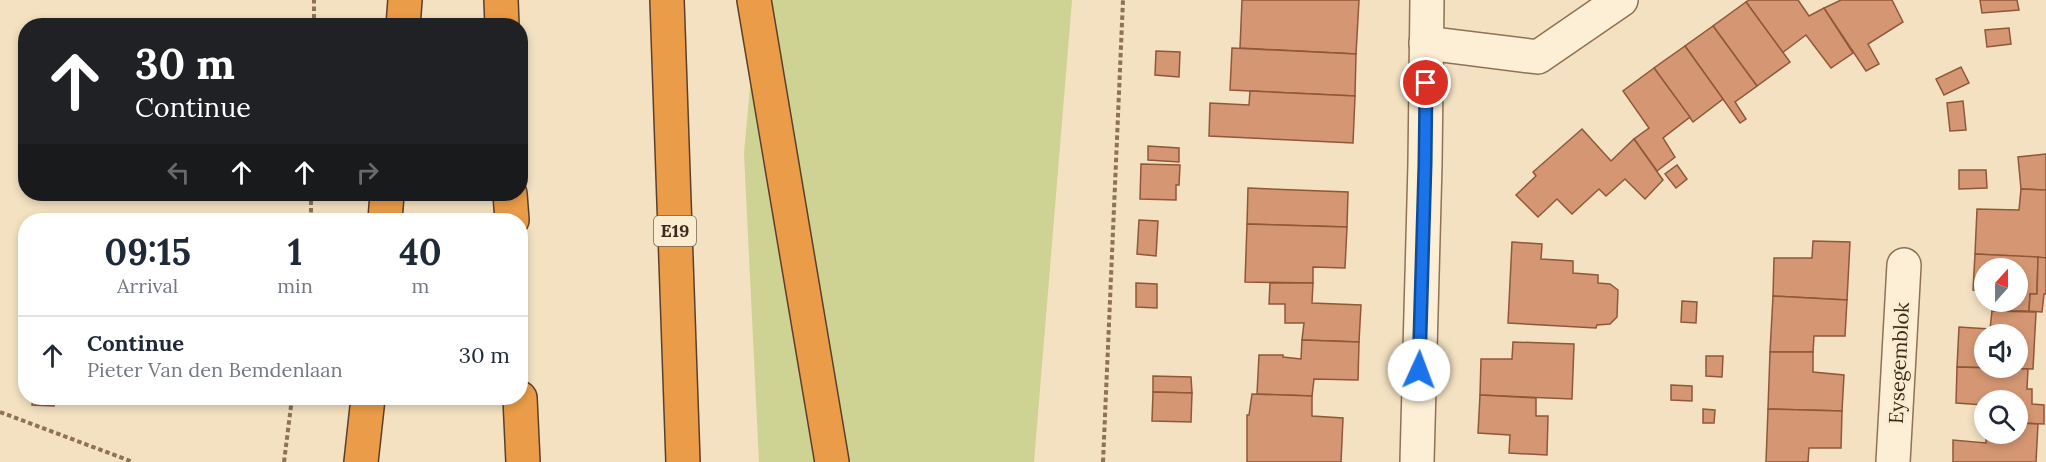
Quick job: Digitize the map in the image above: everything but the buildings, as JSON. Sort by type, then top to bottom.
[{"type":"highway","points":[[404,18],[405,0]]},
{"type":"highway","points":[[501,0],[502,18]]},
{"type":"highway","name":"E19","points":[[667,0],[682,462]]},
{"type":"highway","points":[[754,0],[832,462]]},
{"type":"highway","points":[[361,462],[367,405]]},
{"type":"highway","points":[[520,405],[523,462]]},
{"type":"street","points":[[1417,462],[1427,0]]},
{"type":"street","points":[[1426,43],[1538,57],[1621,0]]},
{"type":"street","name":"Eysegemblok","points":[[1893,462],[1904,265]]},
{"type":"path","points":[[314,0],[314,18]]},
{"type":"path","points":[[1103,462],[1123,0]]},
{"type":"path","points":[[284,462],[291,405]]},
{"type":"path","points":[[0,412],[133,462]]},
{"type":"green space","points":[[758,0],[1072,0],[1034,462],[759,462],[744,153]]},
{"type":"route","points":[[1419,370],[1426,83]]}]
